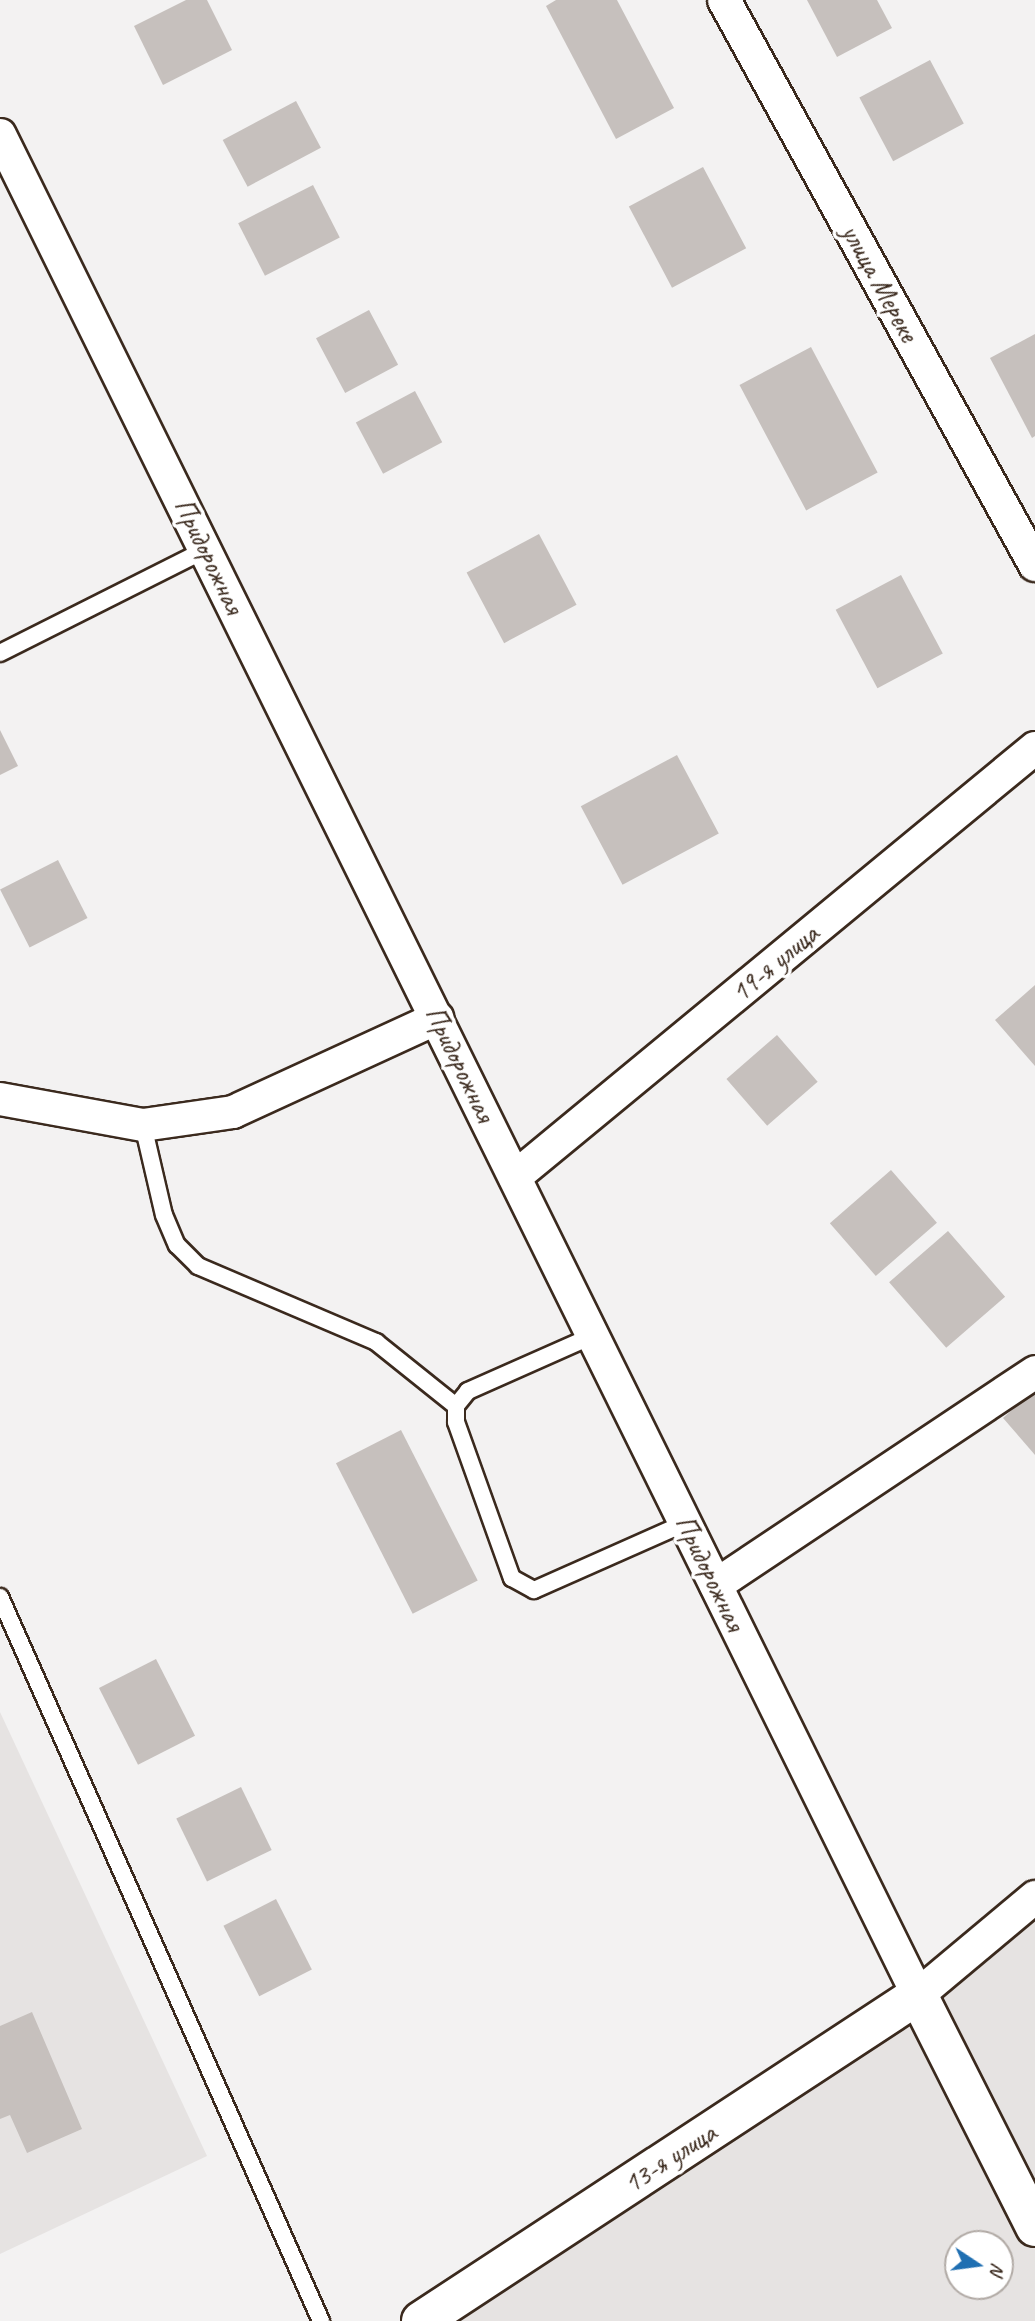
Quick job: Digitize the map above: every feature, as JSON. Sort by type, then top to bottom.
[{"type":"street","name":"улица Мереке","points":[[724,0],[1035,565]]},
{"type":"street","name":"Придорожная","points":[[0,135],[918,1995]]},
{"type":"street","name":"19-я улица","points":[[515,1177],[1035,748]]},
{"type":"street","points":[[0,1099],[143,1125],[233,1112],[437,1018]]},
{"type":"street","points":[[716,1585],[1035,1372]]},
{"type":"street","points":[[1035,1897],[918,1995],[1035,2227]]},
{"type":"street","name":"13-я улица","points":[[421,2321],[918,1995]]},
{"type":"lane","points":[[0,653],[205,550]]},
{"type":"lane","points":[[143,1125],[164,1215],[177,1245],[198,1266],[376,1342],[456,1406]]},
{"type":"lane","points":[[592,1336],[468,1391],[456,1406],[456,1423],[512,1578],[523,1587],[534,1590],[685,1523]]},
{"type":"lane","points":[[0,1597],[321,2321]]},
{"type":"shaded area","points":[[0,1712],[207,2156],[0,2254]]},
{"type":"shaded area","points":[[1035,1914],[1035,2321],[417,2321]]},
{"type":"building","points":[[186,0],[207,0],[232,50],[163,85],[134,26]]},
{"type":"building","points":[[556,0],[617,0],[674,108],[616,139],[546,6]]},
{"type":"building","points":[[807,0],[877,0],[892,28],[837,57]]},
{"type":"building","points":[[930,60],[964,124],[893,161],[859,98]]},
{"type":"building","points":[[296,101],[321,148],[248,187],[223,140]]},
{"type":"building","points":[[703,167],[746,248],[672,288],[629,206]]},
{"type":"building","points":[[313,185],[340,238],[265,276],[238,223]]},
{"type":"building","points":[[369,310],[398,365],[345,393],[316,338]]},
{"type":"building","points":[[1035,334],[1035,436],[1032,438],[990,358]]},
{"type":"building","points":[[811,347],[878,472],[806,510],[739,385]]},
{"type":"building","points":[[415,391],[442,442],[383,474],[356,422]]},
{"type":"building","points":[[539,534],[577,605],[504,643],[467,572]]},
{"type":"building","points":[[901,575],[943,654],[877,688],[836,610]]},
{"type":"building","points":[[0,730],[18,766],[0,775]]},
{"type":"building","points":[[677,755],[719,834],[623,885],[581,806]]},
{"type":"building","points":[[58,860],[88,918],[30,947],[0,890]]},
{"type":"building","points":[[1035,985],[1035,1066],[995,1020]]},
{"type":"building","points":[[777,1035],[818,1082],[767,1126],[726,1079]]},
{"type":"building","points":[[891,1170],[937,1223],[876,1276],[830,1223]]},
{"type":"building","points":[[948,1231],[1005,1297],[946,1348],[889,1282]]},
{"type":"building","points":[[1035,1389],[1035,1455],[1003,1418]]},
{"type":"building","points":[[401,1430],[478,1581],[413,1614],[336,1463]]},
{"type":"building","points":[[156,1659],[195,1736],[138,1765],[99,1688]]},
{"type":"building","points":[[241,1787],[272,1850],[207,1881],[176,1819]]},
{"type":"building","points":[[276,1899],[312,1969],[259,1996],[223,1926]]},
{"type":"building","points":[[32,2012],[82,2129],[27,2153],[10,2115],[0,2119],[0,2026]]}]
